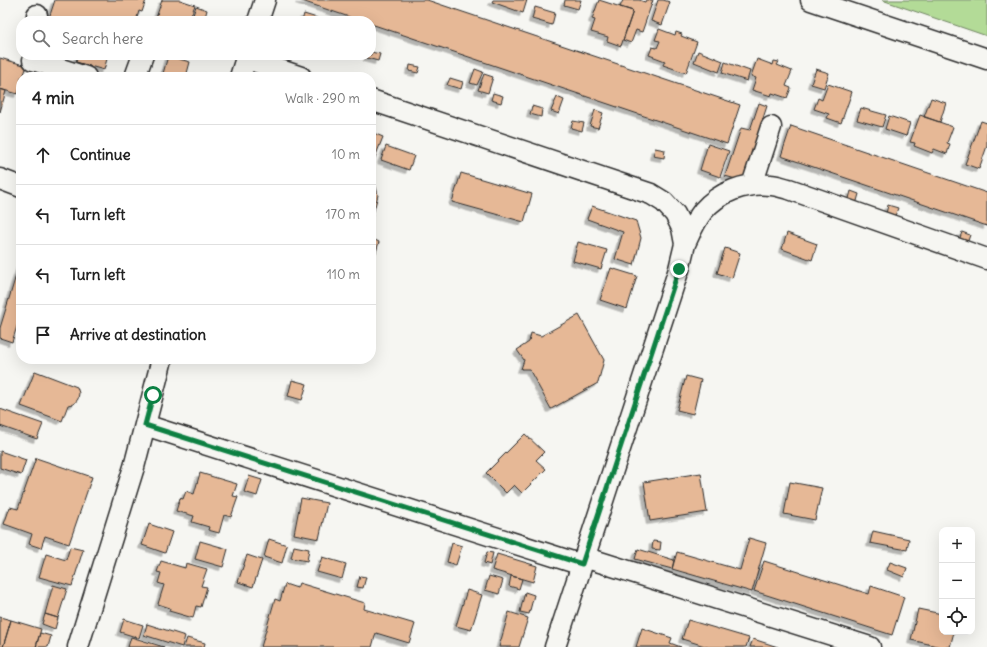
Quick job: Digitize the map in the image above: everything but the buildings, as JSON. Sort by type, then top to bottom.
[{"type":"street","points":[[260,16],[265,0]]},
{"type":"street","points":[[811,0],[987,59]]},
{"type":"street","points":[[137,72],[141,60]]},
{"type":"street","points":[[244,63],[281,72]]},
{"type":"street","points":[[33,64],[66,72]]},
{"type":"street","points":[[376,102],[651,194],[664,202],[675,214],[682,228],[685,244]]},
{"type":"street","points":[[752,185],[771,127]]},
{"type":"street","points":[[0,179],[16,185]]},
{"type":"street","points":[[555,647],[674,284],[685,244],[703,211],[717,198],[734,190],[752,185],[771,185],[789,189],[987,259]]},
{"type":"street","points":[[78,647],[123,501],[161,364]]},
{"type":"street","points":[[145,425],[583,561],[870,647]]},
{"type":"green space","points":[[882,0],[987,0],[987,36]]},
{"type":"route","points":[[153,395],[145,425],[582,564],[679,269]]}]
